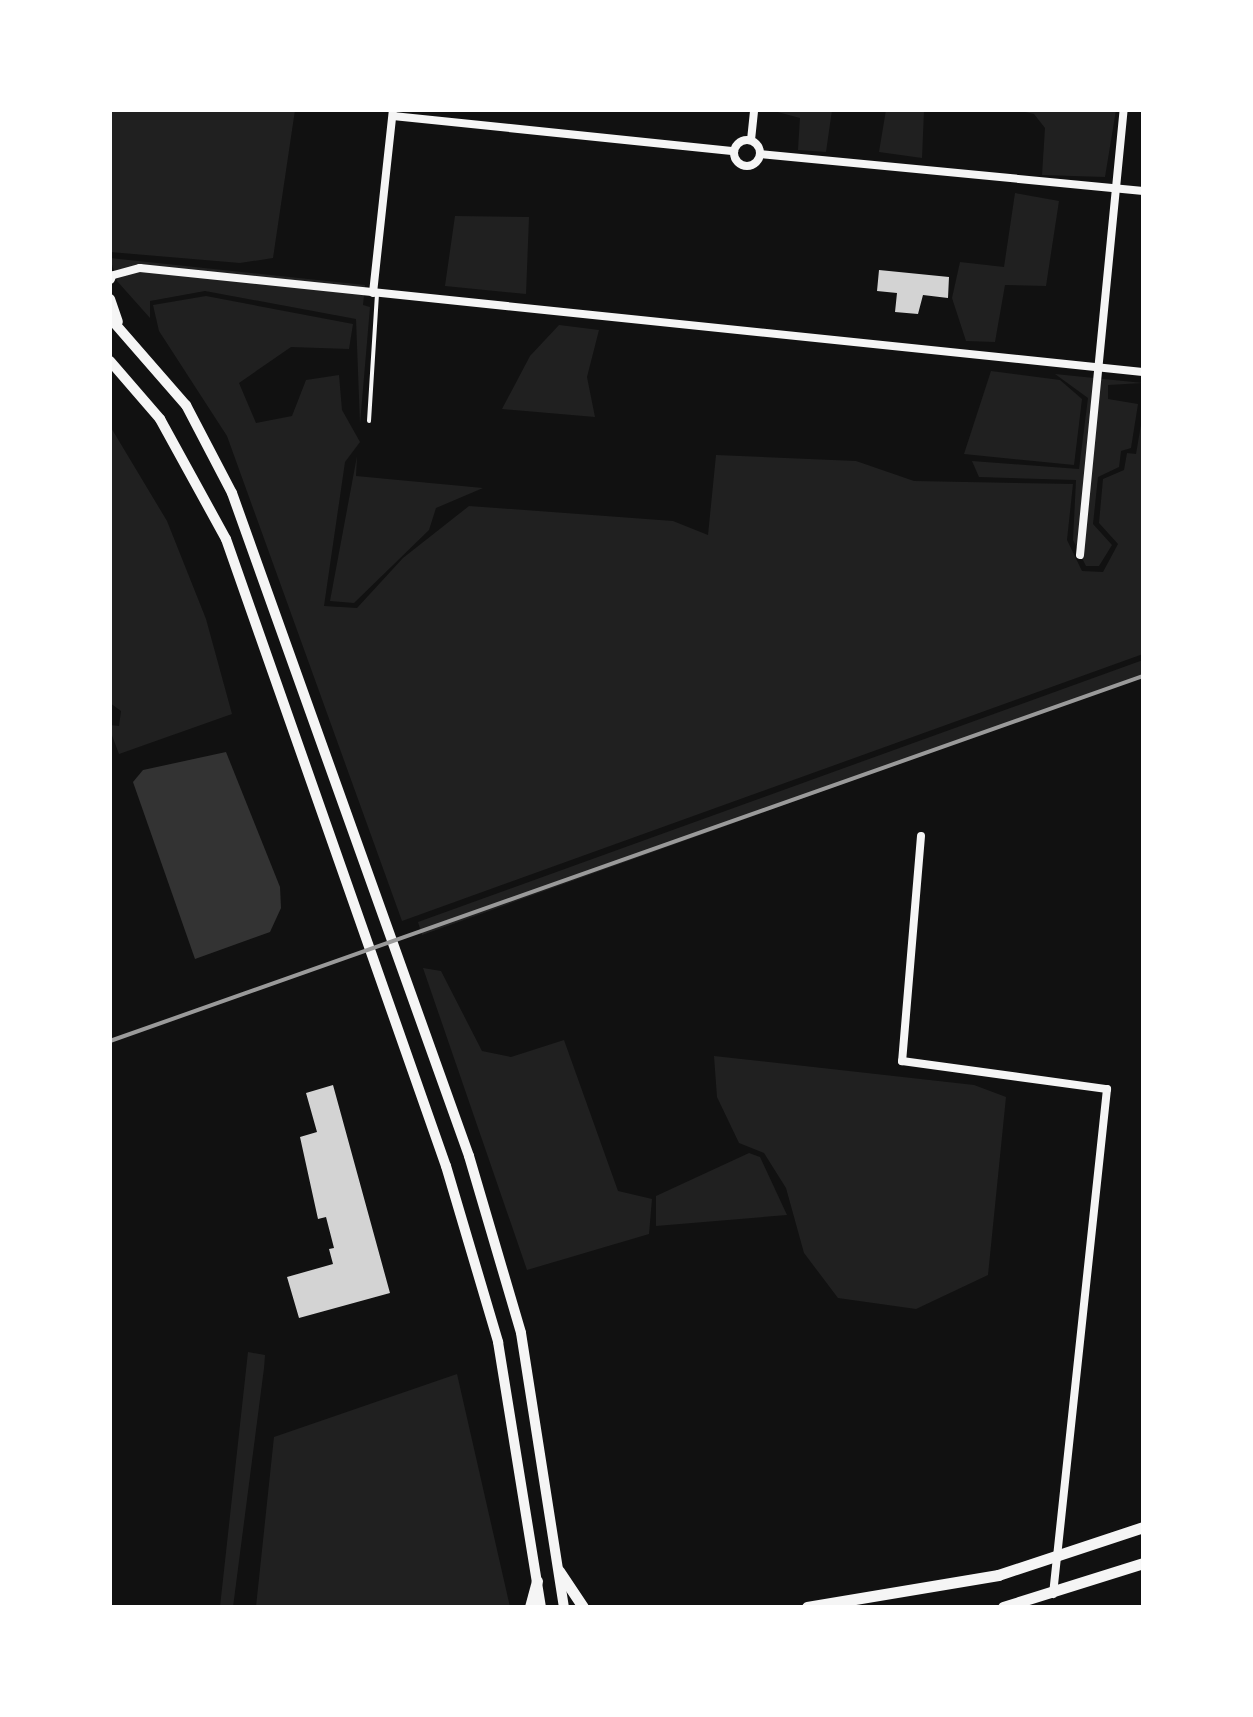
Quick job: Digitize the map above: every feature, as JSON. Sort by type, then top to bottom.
[{"type":"main road","points":[[110,299],[121,328]]},
{"type":"main road","points":[[110,318],[186,405],[227,480],[408,983],[520,1332],[564,1607]]},
{"type":"main road","points":[[110,361],[160,419],[226,539],[356,908],[498,1342],[541,1607]]},
{"type":"main road","points":[[807,1607],[1055,1561],[1143,1528]]},
{"type":"main road","points":[[1003,1607],[1053,1595],[1143,1563]]},
{"type":"main road","points":[[559,1571],[583,1607]]},
{"type":"main road","points":[[530,1607],[537,1582]]},
{"type":"street","points":[[754,110],[751,140],[760,154]]},
{"type":"street","points":[[1080,555],[1124,110]]},
{"type":"street","points":[[375,293],[393,113],[734,151],[751,140]]},
{"type":"street","points":[[734,151],[746,166],[760,154],[1143,191]]},
{"type":"street","points":[[110,277],[140,268],[1143,372]]},
{"type":"street","points":[[921,836],[902,1061],[1107,1090],[1053,1595]]},
{"type":"lane","points":[[369,421],[375,293]]},
{"type":"shaded area","points":[[110,110],[295,110],[273,258],[240,263],[110,252]]},
{"type":"shaded area","points":[[770,110],[832,110],[826,152],[798,150],[800,118]]},
{"type":"shaded area","points":[[886,110],[924,110],[922,158],[879,152]]},
{"type":"shaded area","points":[[1016,110],[1116,110],[1105,177],[1042,175],[1045,128],[1034,114]]},
{"type":"shaded area","points":[[1015,193],[1059,201],[1046,286],[1005,285],[995,342],[966,341],[952,298],[960,262],[1004,267]]},
{"type":"shaded area","points":[[455,216],[529,217],[526,294],[445,286]]},
{"type":"shaded area","points":[[110,258],[365,285],[363,305],[370,307],[360,424],[356,319],[205,291],[150,301],[150,318],[117,281]]},
{"type":"shaded area","points":[[206,296],[353,324],[349,349],[291,347],[239,383],[256,423],[292,416],[306,380],[339,375],[342,410],[360,442],[345,462],[324,606],[357,608],[403,558],[469,506],[673,521],[708,535],[716,455],[856,461],[914,481],[1073,484],[1067,540],[1082,571],[1103,572],[1118,544],[1099,523],[1103,479],[1124,470],[1127,453],[1136,454],[1143,413],[1143,654],[402,921],[227,436],[159,331],[153,305]]},
{"type":"shaded area","points":[[559,325],[599,330],[587,377],[595,417],[502,409],[530,356]]},
{"type":"shaded area","points":[[991,371],[1060,380],[1082,399],[1074,465],[964,454]]},
{"type":"shaded area","points":[[1055,374],[1143,383],[1108,385],[1108,399],[1138,404],[1131,448],[1121,451],[1119,467],[1098,477],[1093,524],[1112,545],[1099,566],[1086,566],[1073,540],[1076,480],[979,477],[972,461],[1079,469],[1088,398]]},
{"type":"shaded area","points":[[110,426],[167,521],[206,619],[232,714],[119,754],[110,730],[110,725],[119,726],[121,711],[110,703]]},
{"type":"shaded area","points":[[357,456],[356,476],[483,488],[436,508],[429,530],[354,603],[330,601]]},
{"type":"shaded area","points":[[1143,660],[1143,676],[422,935],[418,922]]},
{"type":"shaded area","points":[[226,752],[280,887],[281,908],[270,932],[195,959],[133,782],[143,770]]},
{"type":"shaded area","points":[[423,968],[441,971],[482,1051],[511,1057],[564,1040],[618,1191],[652,1199],[649,1234],[527,1270]]},
{"type":"shaded area","points":[[714,1056],[974,1085],[1006,1097],[988,1275],[916,1309],[838,1298],[804,1253],[786,1188],[764,1153],[739,1143],[717,1097]]},
{"type":"shaded area","points":[[749,1153],[760,1157],[787,1215],[656,1226],[656,1196]]},
{"type":"shaded area","points":[[248,1352],[265,1355],[264,1368],[233,1607],[220,1607]]},
{"type":"shaded area","points":[[457,1374],[510,1607],[256,1607],[274,1437]]},
{"type":"building","points":[[879,270],[949,277],[948,298],[923,295],[918,314],[895,312],[897,293],[877,291]]},
{"type":"building","points":[[333,1085],[390,1293],[299,1318],[287,1277],[333,1264],[329,1249],[334,1248],[326,1217],[318,1219],[300,1137],[317,1132],[306,1093]]},
{"type":"railway","points":[[110,1041],[1143,676]]}]
